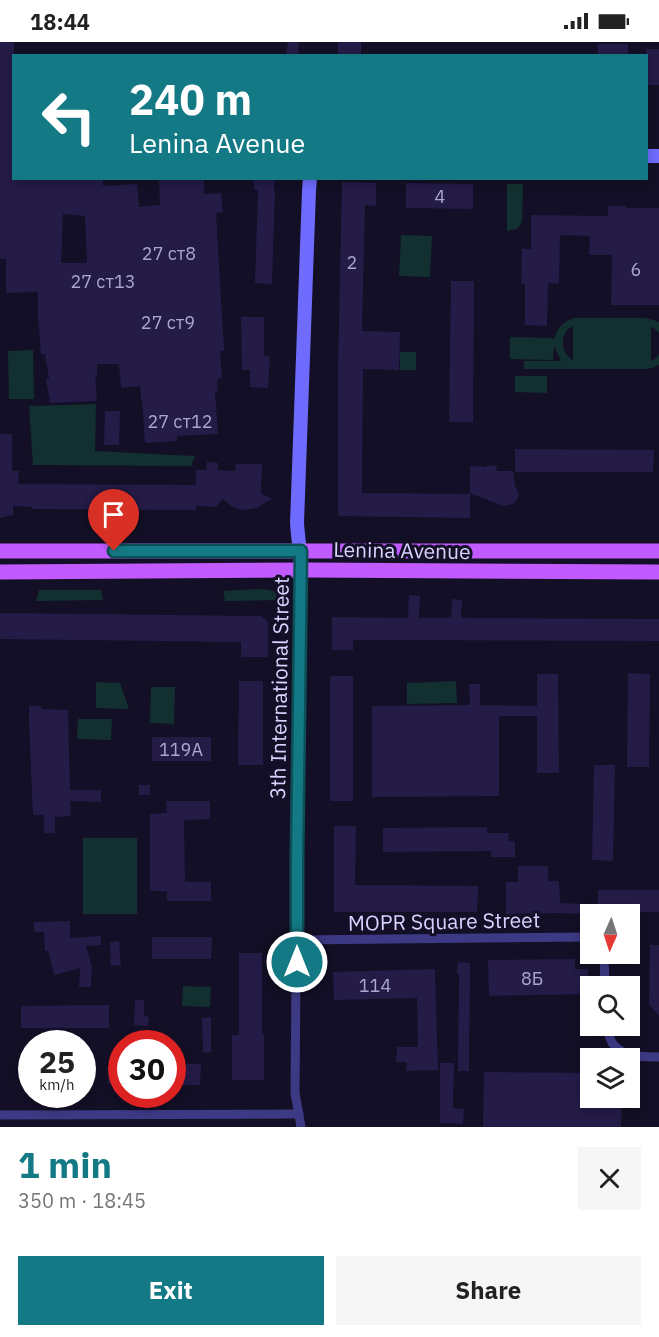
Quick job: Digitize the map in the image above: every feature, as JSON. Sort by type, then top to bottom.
[{"type":"main road","name":"Lenina Avenue","points":[[0,551],[659,551]]},
{"type":"main road","name":"Lenina Avenue","points":[[0,572],[301,570],[659,572]]},
{"type":"street","name":"3th International Street","points":[[301,1127],[295,1093],[301,570],[297,523],[310,180]]},
{"type":"street","name":"MOPR Square Street","points":[[297,940],[580,937]]},
{"type":"street","points":[[610,1036],[614,1045],[627,1054],[639,1057],[659,1057]]},
{"type":"street","points":[[0,1115],[299,1114]]},
{"type":"green space","points":[[507,184],[523,184],[522,222],[517,229],[507,231]]},
{"type":"green space","points":[[401,235],[432,236],[430,277],[399,276]]},
{"type":"green space","points":[[575,318],[645,318],[659,322],[659,333],[651,327],[651,361],[659,354],[659,365],[644,369],[524,369],[524,361],[561,361],[554,346],[553,360],[510,359],[510,337],[553,338],[554,340],[561,326]],"holes":[[[573,326],[573,360],[563,347],[563,337]]]},
{"type":"green space","points":[[33,350],[34,399],[9,399],[8,351]]},
{"type":"green space","points":[[400,352],[416,352],[416,370],[400,370]]},
{"type":"green space","points":[[515,376],[547,376],[547,393],[515,392]]},
{"type":"green space","points":[[96,404],[95,451],[195,456],[191,466],[33,465],[29,406]]},
{"type":"green space","points":[[262,589],[279,593],[284,600],[225,601],[223,591]]},
{"type":"green space","points":[[39,590],[101,590],[103,600],[36,601]]},
{"type":"green space","points":[[456,681],[457,703],[407,704],[407,683]]},
{"type":"green space","points":[[96,682],[120,683],[129,709],[96,708]]},
{"type":"green space","points":[[151,687],[175,687],[174,724],[150,723]]},
{"type":"green space","points":[[78,719],[112,719],[111,740],[77,739]]},
{"type":"green space","points":[[83,838],[137,838],[137,914],[83,914]]},
{"type":"green space","points":[[183,986],[211,987],[210,1007],[182,1006]]},
{"type":"building","points":[[0,42],[14,42],[14,54],[12,54],[12,180],[103,180],[103,186],[137,184],[139,207],[160,205],[159,180],[204,180],[204,194],[221,193],[223,212],[216,213],[224,351],[220,351],[222,378],[217,379],[218,391],[215,392],[218,434],[177,436],[177,441],[145,443],[140,386],[121,388],[119,364],[97,364],[97,375],[95,375],[97,401],[50,403],[45,354],[41,354],[38,292],[6,293],[6,259],[0,259]],"holes":[[[63,214],[85,216],[87,263],[61,263]]]},
{"type":"building","points":[[288,42],[299,42],[298,54],[286,54]]},
{"type":"building","points":[[338,42],[361,42],[361,54],[338,54]]},
{"type":"building","points":[[598,44],[628,44],[628,54],[598,54]]},
{"type":"building","points":[[646,49],[659,49],[659,85],[648,85],[648,54],[646,54]]},
{"type":"building","points":[[254,180],[274,180],[272,284],[255,283],[258,190],[254,189]]},
{"type":"building","points":[[342,182],[376,183],[376,206],[365,205],[362,331],[400,332],[399,370],[363,369],[362,493],[470,494],[470,518],[338,516]]},
{"type":"building","points":[[406,183],[473,184],[473,209],[406,208]]},
{"type":"building","points":[[608,206],[659,208],[659,305],[611,305],[612,255],[589,255],[590,236],[560,235],[559,284],[548,283],[547,326],[525,325],[525,284],[521,284],[522,249],[531,249],[531,215],[608,216]]},
{"type":"building","points":[[451,281],[474,281],[473,422],[449,422]]},
{"type":"building","points":[[241,317],[264,317],[264,356],[270,356],[268,388],[250,387],[250,370],[242,370]]},
{"type":"building","points":[[105,411],[120,411],[119,445],[104,445]]},
{"type":"building","points":[[0,434],[12,434],[12,471],[19,471],[18,484],[196,485],[196,470],[206,470],[207,462],[218,463],[218,470],[235,471],[236,464],[262,464],[261,493],[272,499],[256,508],[246,510],[238,509],[222,499],[216,507],[196,506],[196,510],[32,509],[32,507],[13,506],[13,515],[0,518]]},
{"type":"building","points":[[515,449],[654,450],[653,472],[515,472]]},
{"type":"building","points":[[487,465],[497,466],[496,471],[513,471],[515,486],[519,494],[513,504],[503,506],[470,493],[470,466],[487,467]]},
{"type":"building","points":[[409,595],[420,596],[419,618],[451,618],[452,599],[462,600],[461,618],[659,619],[659,641],[353,640],[353,650],[332,650],[332,617],[408,618]]},
{"type":"building","points":[[0,613],[261,616],[268,622],[268,657],[241,657],[241,642],[0,639]]},
{"type":"building","points":[[628,673],[650,674],[649,767],[627,767]]},
{"type":"building","points":[[537,674],[558,674],[559,773],[537,773],[537,716],[499,716],[499,796],[372,797],[372,706],[470,705],[469,684],[480,684],[480,705],[537,706]]},
{"type":"building","points":[[330,676],[353,676],[353,801],[330,801]]},
{"type":"building","points":[[239,681],[263,681],[263,765],[238,765]]},
{"type":"building","points":[[29,706],[68,710],[70,790],[101,790],[101,802],[70,801],[71,816],[55,817],[55,833],[44,833],[44,815],[33,815]]},
{"type":"building","points":[[152,737],[211,737],[211,761],[152,761]]},
{"type":"building","points":[[594,765],[615,765],[613,861],[592,860]]},
{"type":"building","points":[[139,785],[150,785],[150,795],[139,795]]},
{"type":"building","points":[[166,801],[210,801],[210,819],[184,820],[185,882],[211,882],[211,901],[167,901],[167,891],[150,891],[150,814],[167,813]]},
{"type":"building","points":[[334,826],[356,826],[355,885],[478,886],[477,912],[334,912]]},
{"type":"building","points":[[487,827],[487,833],[509,833],[508,841],[515,842],[515,857],[491,857],[491,851],[383,852],[383,828]]},
{"type":"building","points":[[518,866],[548,866],[548,881],[559,881],[560,903],[584,904],[580,904],[580,914],[506,914],[506,882],[518,882]]},
{"type":"building","points":[[598,890],[659,890],[659,912],[640,912],[640,904],[598,904]]},
{"type":"building","points":[[70,921],[70,938],[101,936],[101,945],[86,946],[92,967],[91,987],[79,987],[80,968],[54,975],[48,951],[45,951],[44,932],[34,932],[34,922]]},
{"type":"building","points":[[152,937],[212,937],[211,959],[152,959]]},
{"type":"building","points":[[119,941],[121,965],[111,966],[110,942]]},
{"type":"building","points":[[650,945],[659,945],[659,1016],[649,1004]]},
{"type":"building","points":[[239,953],[262,953],[264,1080],[232,1080],[232,1035],[239,1035]]},
{"type":"building","points":[[575,959],[575,969],[588,969],[588,976],[580,976],[580,994],[489,996],[488,960]]},
{"type":"building","points":[[458,962],[470,963],[469,1071],[458,1071]]},
{"type":"building","points":[[435,969],[438,1070],[406,1071],[407,1062],[396,1062],[397,1047],[418,1047],[417,998],[334,1000],[333,972]]},
{"type":"building","points":[[135,1000],[144,1000],[144,1016],[149,1017],[148,1026],[134,1025]]},
{"type":"building","points":[[109,1005],[109,1028],[21,1028],[21,1006]]},
{"type":"building","points":[[211,1017],[211,1052],[203,1053],[202,1018]]},
{"type":"building","points":[[440,1063],[454,1063],[453,1108],[464,1109],[463,1124],[440,1123]]},
{"type":"building","points":[[186,1064],[201,1064],[200,1085],[186,1085]]},
{"type":"building","points":[[484,1072],[580,1073],[580,1108],[622,1108],[621,1127],[483,1127]]},
{"type":"route","points":[[114,551],[301,551],[297,962]]}]
